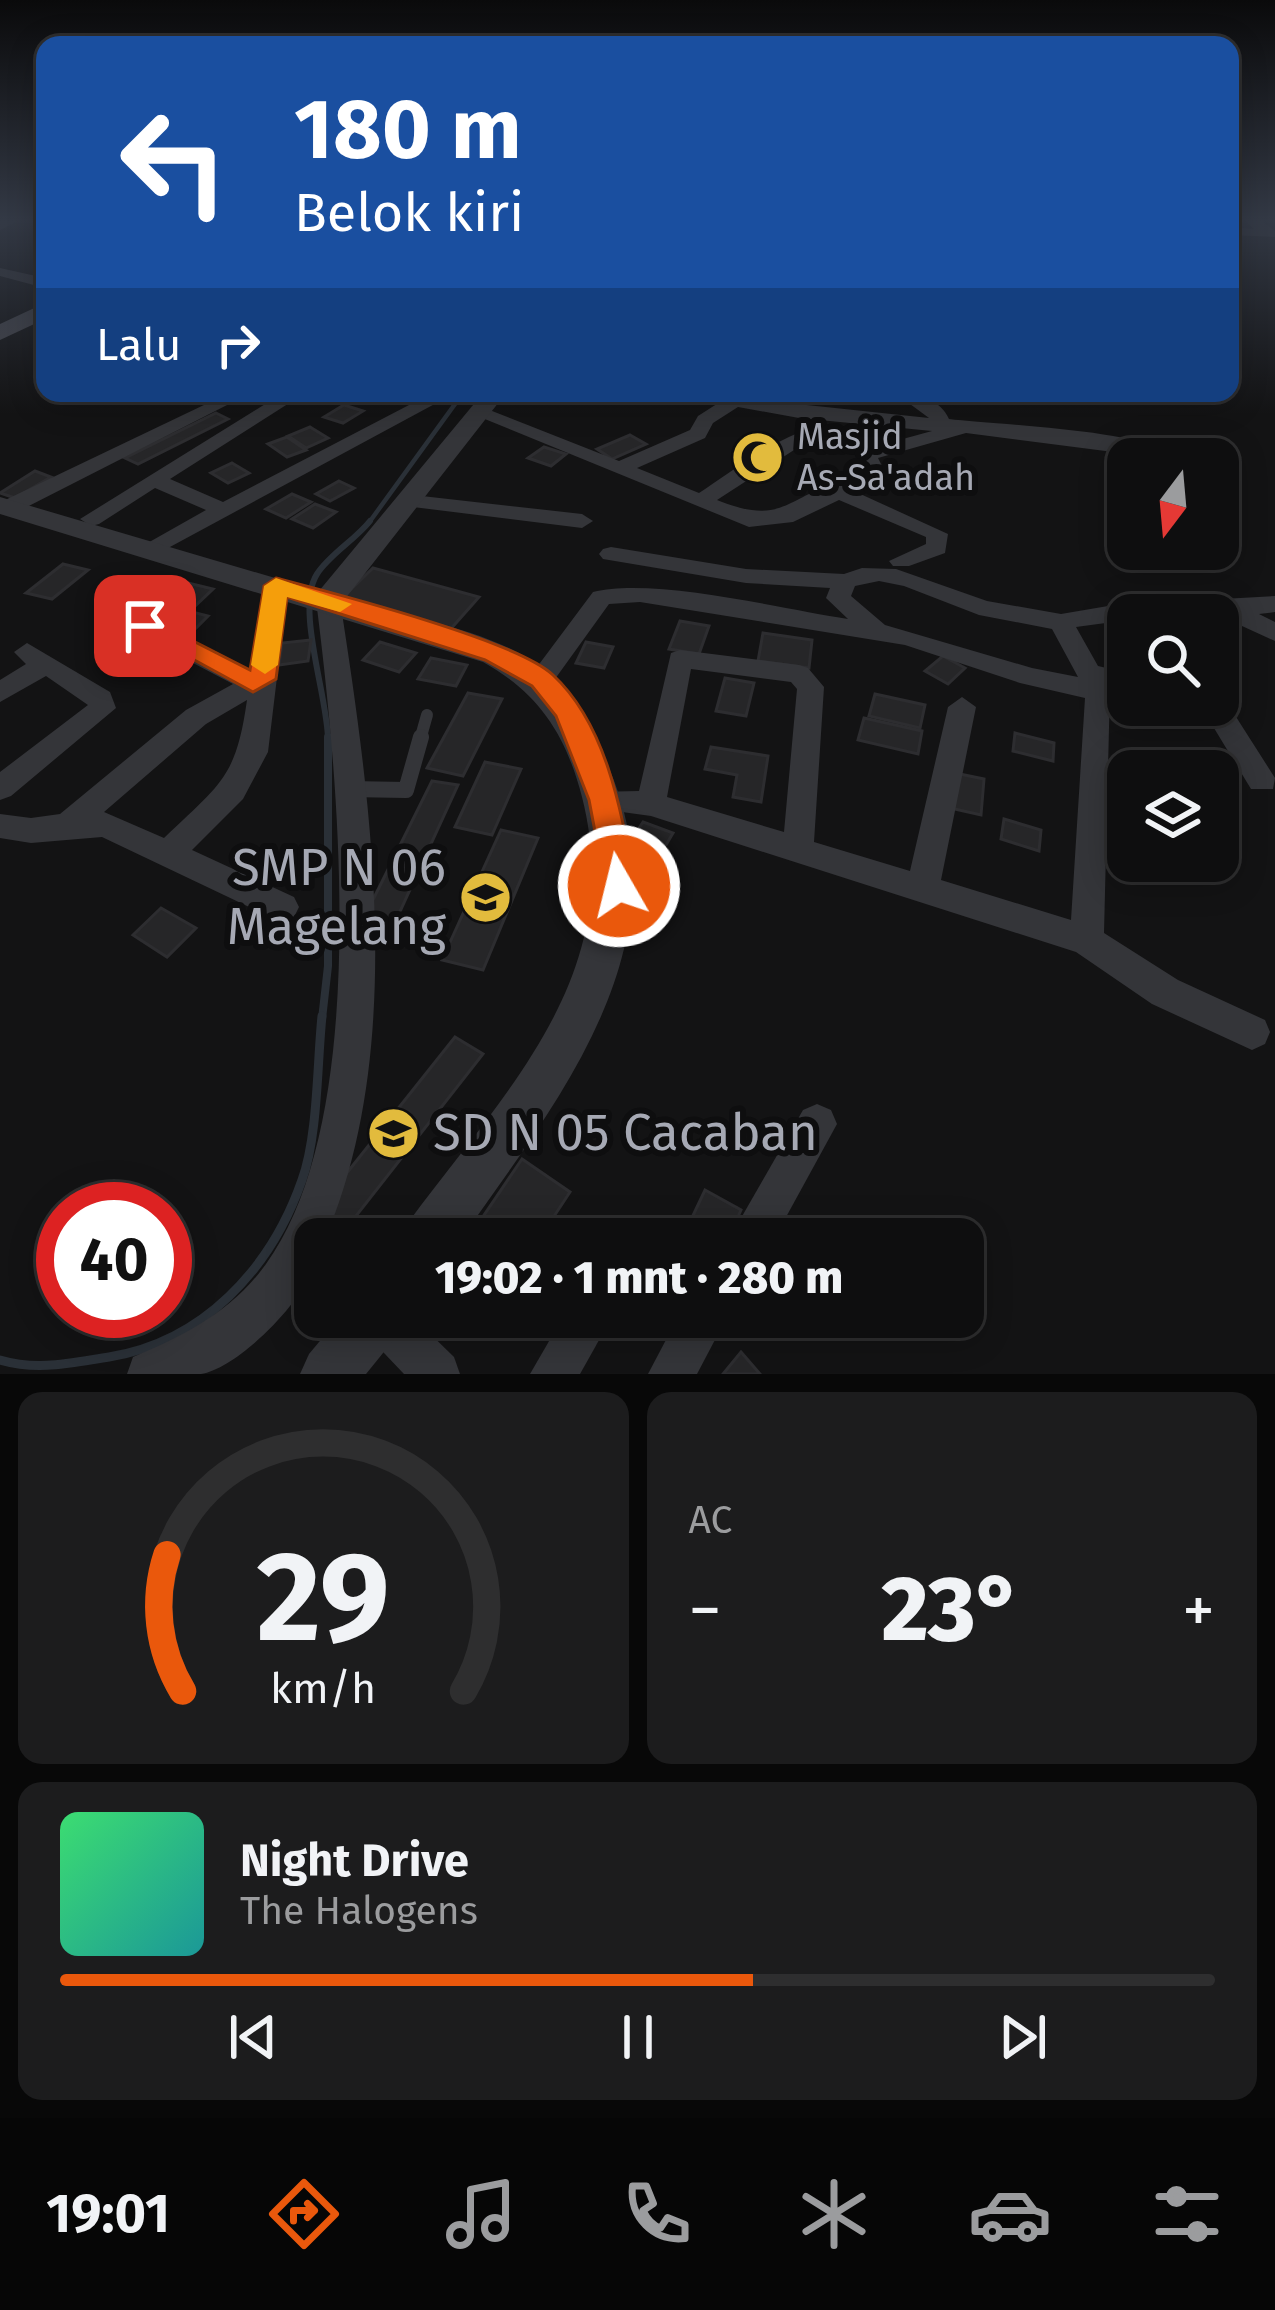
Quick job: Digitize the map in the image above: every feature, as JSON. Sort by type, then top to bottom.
[{"type":"main road","points":[[0,333],[36,316]]},
{"type":"street","points":[[220,402],[257,418]]},
{"type":"street","points":[[91,519],[282,402]]},
{"type":"street","points":[[149,549],[364,441],[431,402]]},
{"type":"street","points":[[622,467],[698,434],[705,420],[733,402]]},
{"type":"street","points":[[763,402],[822,419],[1030,430],[1107,443]]},
{"type":"street","points":[[918,402],[940,416],[948,428]]},
{"type":"street","points":[[7,511],[223,403]]},
{"type":"street","points":[[325,599],[413,501],[487,403],[738,518],[775,521],[876,474],[866,455],[830,430]]},
{"type":"street","points":[[699,502],[787,446],[861,418]]},
{"type":"street","points":[[866,455],[948,428]]},
{"type":"street","points":[[154,480],[221,509]]},
{"type":"street","points":[[834,490],[938,534],[937,548],[930,554],[901,561]]},
{"type":"street","points":[[413,501],[582,521]]},
{"type":"street","points":[[7,511],[325,599],[494,653],[542,680],[568,713],[604,800],[619,886],[611,940],[596,986],[524,1107],[445,1218]]},
{"type":"street","points":[[611,554],[746,576],[844,581],[862,573],[896,576],[980,607],[1061,622],[1107,614]]},
{"type":"street","points":[[844,581],[838,595],[841,602],[878,631]]},
{"type":"street","points":[[169,853],[247,772],[258,681],[282,588]]},
{"type":"street","points":[[547,673],[602,596],[619,594],[878,631],[928,642],[1029,677],[1107,682]]},
{"type":"street","points":[[150,1374],[194,1358],[247,1319],[291,1265],[328,1175],[349,1070],[355,984],[344,707],[325,599]]},
{"type":"street","points":[[1239,611],[1275,604]]},
{"type":"street","points":[[1239,614],[1275,633]]},
{"type":"street","points":[[1061,622],[1107,682],[1087,940]]},
{"type":"street","points":[[145,626],[258,681]]},
{"type":"street","points":[[0,693],[36,659],[100,699],[102,709],[0,788]]},
{"type":"street","points":[[651,804],[680,659],[800,674],[811,687],[798,848]]},
{"type":"street","points":[[69,824],[196,717],[258,681]]},
{"type":"street","points":[[923,888],[962,707]]},
{"type":"street","points":[[1227,726],[1262,781]]},
{"type":"street","points":[[604,800],[651,804],[1087,940],[1165,992],[1252,1032]]},
{"type":"street","points":[[0,826],[24,833],[69,824],[107,825],[282,907]]},
{"type":"street","points":[[762,1218],[817,1124]]},
{"type":"street","points":[[329,1374],[360,1338]]},
{"type":"street","points":[[400,1338],[437,1374]]},
{"type":"street","points":[[554,1374],[576,1338]]},
{"type":"street","points":[[671,1374],[692,1338]]},
{"type":"lane","points":[[349,789],[406,790],[427,715]]},
{"type":"building","points":[[344,405],[363,411],[343,423],[324,417]]},
{"type":"building","points":[[216,413],[228,419],[138,464],[125,458]]},
{"type":"building","points":[[310,427],[328,438],[306,448],[288,436]]},
{"type":"building","points":[[630,435],[646,444],[612,459],[597,449]]},
{"type":"building","points":[[287,437],[306,450],[287,457],[268,444]]},
{"type":"building","points":[[544,447],[566,454],[551,466],[528,458]]},
{"type":"building","points":[[232,463],[249,473],[228,483],[211,473]]},
{"type":"building","points":[[35,471],[51,477],[15,498],[0,493]]},
{"type":"building","points":[[339,481],[354,488],[330,501],[316,494]]},
{"type":"building","points":[[292,494],[311,502],[286,518],[266,509]]},
{"type":"building","points":[[315,504],[336,512],[313,528],[292,519]]},
{"type":"building","points":[[63,564],[88,570],[52,599],[26,593]]},
{"type":"building","points":[[373,568],[479,597],[448,632],[340,600]]},
{"type":"building","points":[[158,579],[182,585],[143,620],[119,614]]},
{"type":"building","points":[[188,583],[213,589],[175,625],[149,619]]},
{"type":"building","points":[[192,612],[208,616],[189,635],[173,631]]},
{"type":"building","points":[[680,621],[709,626],[699,654],[669,649]]},
{"type":"building","points":[[763,633],[812,640],[809,668],[758,661]]},
{"type":"building","points":[[311,640],[308,661],[279,665],[282,643]]},
{"type":"building","points":[[380,642],[416,653],[399,672],[363,660]]},
{"type":"building","points":[[586,642],[613,647],[604,668],[576,663]]},
{"type":"building","points":[[943,656],[965,668],[948,684],[925,671]]},
{"type":"building","points":[[431,658],[467,665],[456,686],[418,679]]},
{"type":"building","points":[[725,678],[754,683],[746,716],[716,711]]},
{"type":"building","points":[[468,693],[502,699],[463,776],[427,768]]},
{"type":"building","points":[[875,694],[925,705],[920,728],[869,716]]},
{"type":"building","points":[[864,718],[922,731],[918,754],[858,740]]},
{"type":"building","points":[[1015,733],[1054,743],[1053,761],[1013,751]]},
{"type":"building","points":[[711,747],[768,756],[761,802],[733,797],[737,775],[705,769]]},
{"type":"building","points":[[485,762],[521,769],[492,835],[455,827]]},
{"type":"building","points":[[950,772],[984,779],[981,815],[946,807]]},
{"type":"building","points":[[432,781],[458,785],[386,942],[355,936]]},
{"type":"building","points":[[1004,819],[1041,830],[1039,851],[1001,839]]},
{"type":"building","points":[[643,822],[673,833],[650,872],[620,859],[626,839],[631,840]]},
{"type":"building","points":[[501,830],[538,838],[483,970],[442,960]]},
{"type":"building","points":[[161,908],[196,928],[167,957],[133,935]]},
{"type":"building","points":[[455,1037],[483,1054],[354,1218],[311,1218]]},
{"type":"building","points":[[522,1159],[570,1192],[553,1218],[482,1218]]},
{"type":"building","points":[[705,1190],[741,1210],[737,1218],[692,1218]]},
{"type":"building","points":[[741,1352],[760,1374],[723,1374]]},
{"type":"waterway","points":[[368,524],[456,402]]},
{"type":"waterway","points":[[328,740],[311,630],[311,589],[322,567],[370,521]]},
{"type":"waterway","points":[[322,1019],[328,966],[328,740]]},
{"type":"waterway","points":[[0,1360],[54,1365],[143,1349],[174,1336],[229,1296],[272,1243],[302,1180],[314,1121],[322,1016]]},
{"type":"slow traffic","points":[[265,665],[276,586],[340,604]]},
{"type":"place","name":"Masjid As-Sa'adah","points":[[758,458]]},
{"type":"place","name":"SMP N 06 Magelang","points":[[485,897]]},
{"type":"place","name":"SD N 05 Cacaban","points":[[394,1133]]},
{"type":"route","points":[[145,626],[253,682],[262,679],[276,586],[494,653],[520,667],[542,680],[568,713],[604,800],[619,886]]}]
